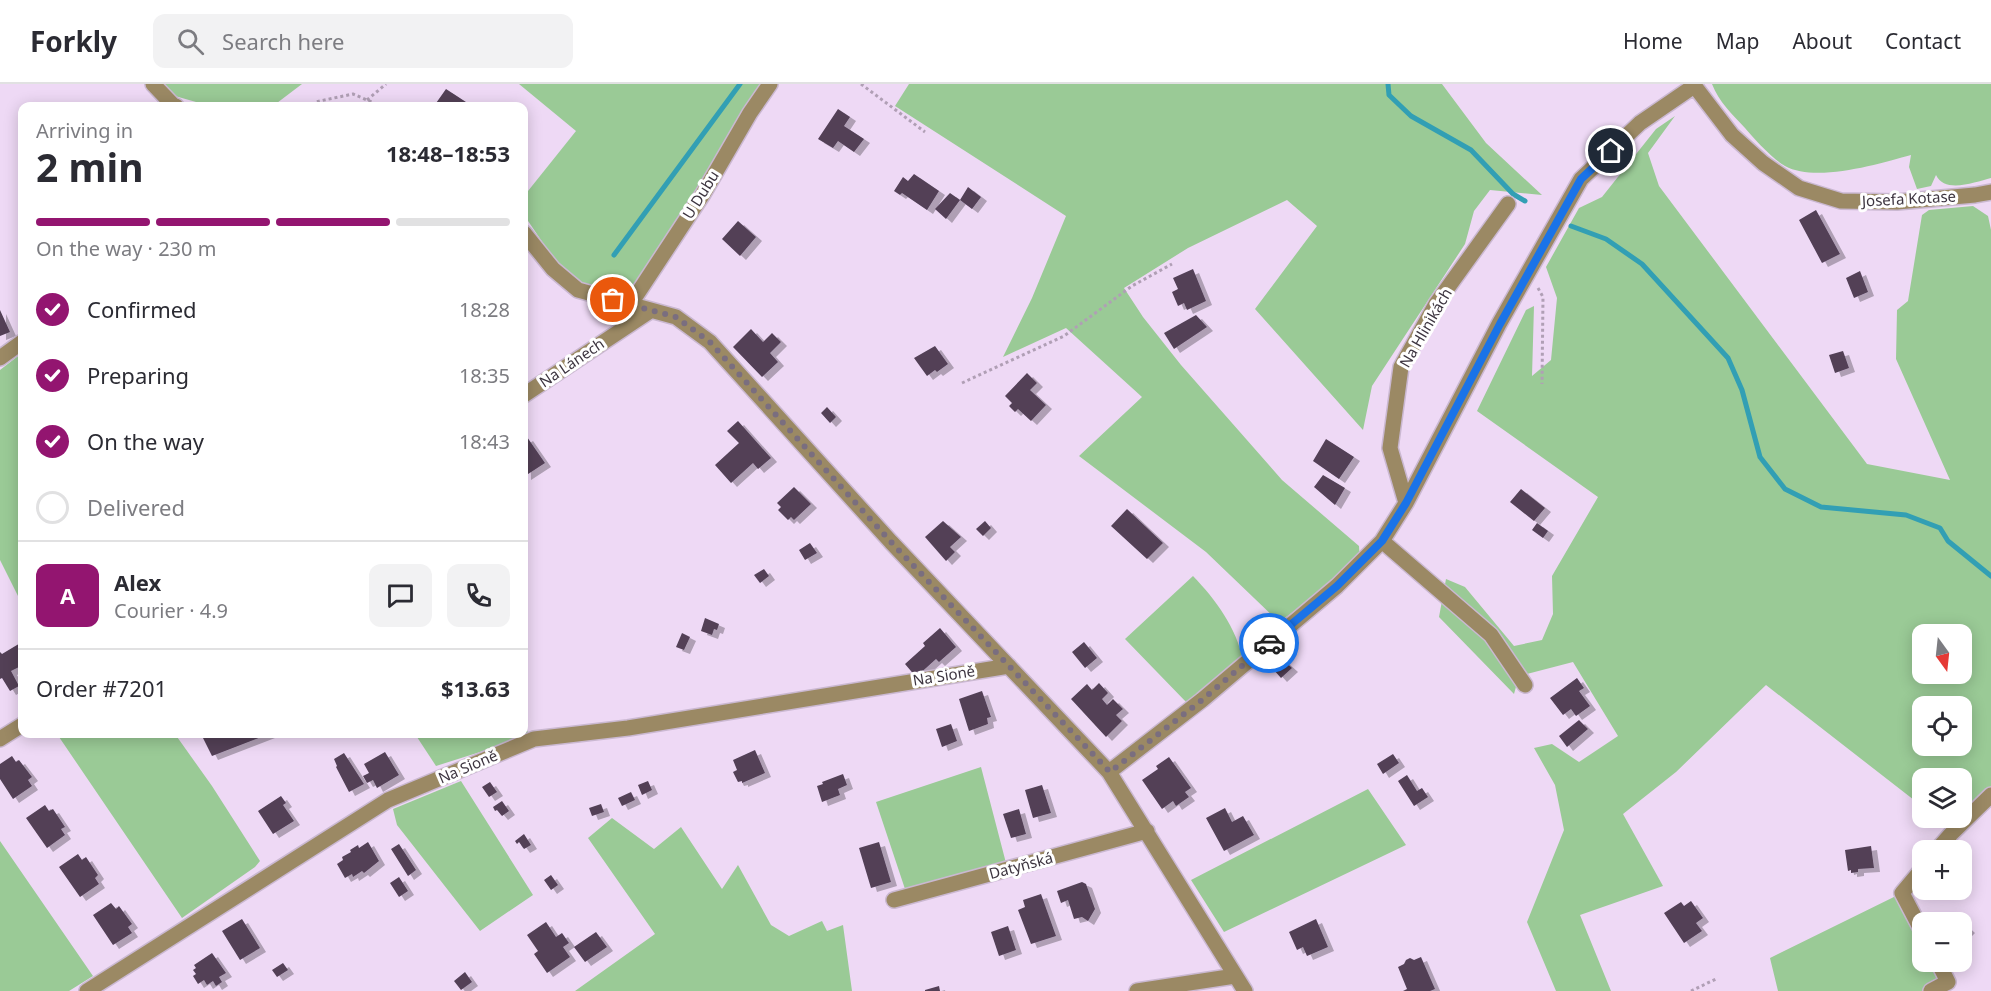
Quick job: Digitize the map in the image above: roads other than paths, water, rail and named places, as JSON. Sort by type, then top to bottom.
[{"type":"street","points":[[153,84],[170,102]]},
{"type":"street","name":"U Dubu","points":[[630,305],[703,194],[750,113],[770,84]]},
{"type":"street","points":[[1110,772],[1202,700],[1328,593],[1382,541],[1406,503],[1581,179],[1640,123],[1693,85]]},
{"type":"street","name":"Josefa Kotase","points":[[1693,85],[1732,135],[1763,163],[1799,188],[1841,201],[1897,202],[1991,192]]},
{"type":"street","name":"Na Hlinikách","points":[[1406,503],[1390,448],[1401,368],[1436,304],[1508,204]]},
{"type":"street","points":[[528,238],[553,269],[578,290],[676,317],[710,342],[891,542],[1110,772],[1245,991]]},
{"type":"street","name":"Na Lánech","points":[[528,392],[650,311]]},
{"type":"street","points":[[0,358],[18,345]]},
{"type":"street","points":[[1382,541],[1491,635],[1526,685]]},
{"type":"street","name":"Na Sioně","points":[[87,991],[388,800],[534,739],[628,728],[1008,666]]},
{"type":"street","points":[[0,739],[18,728]]},
{"type":"street","points":[[1946,840],[1991,795]]},
{"type":"street","name":"Datyňská","points":[[894,900],[1147,831]]},
{"type":"street","points":[[1912,881],[1902,892],[1912,912]]},
{"type":"street","points":[[1931,991],[1948,982],[1943,972]]},
{"type":"street","points":[[1137,991],[1235,976]]},
{"type":"waterway","points":[[614,255],[740,84]]},
{"type":"waterway","points":[[1388,84],[1389,95],[1411,116],[1471,150],[1513,194],[1525,201]]},
{"type":"waterway","points":[[1571,226],[1606,239],[1642,264],[1728,358],[1742,390],[1760,457],[1785,489],[1821,507],[1906,515],[1940,528],[1948,541],[1991,576]]}]
